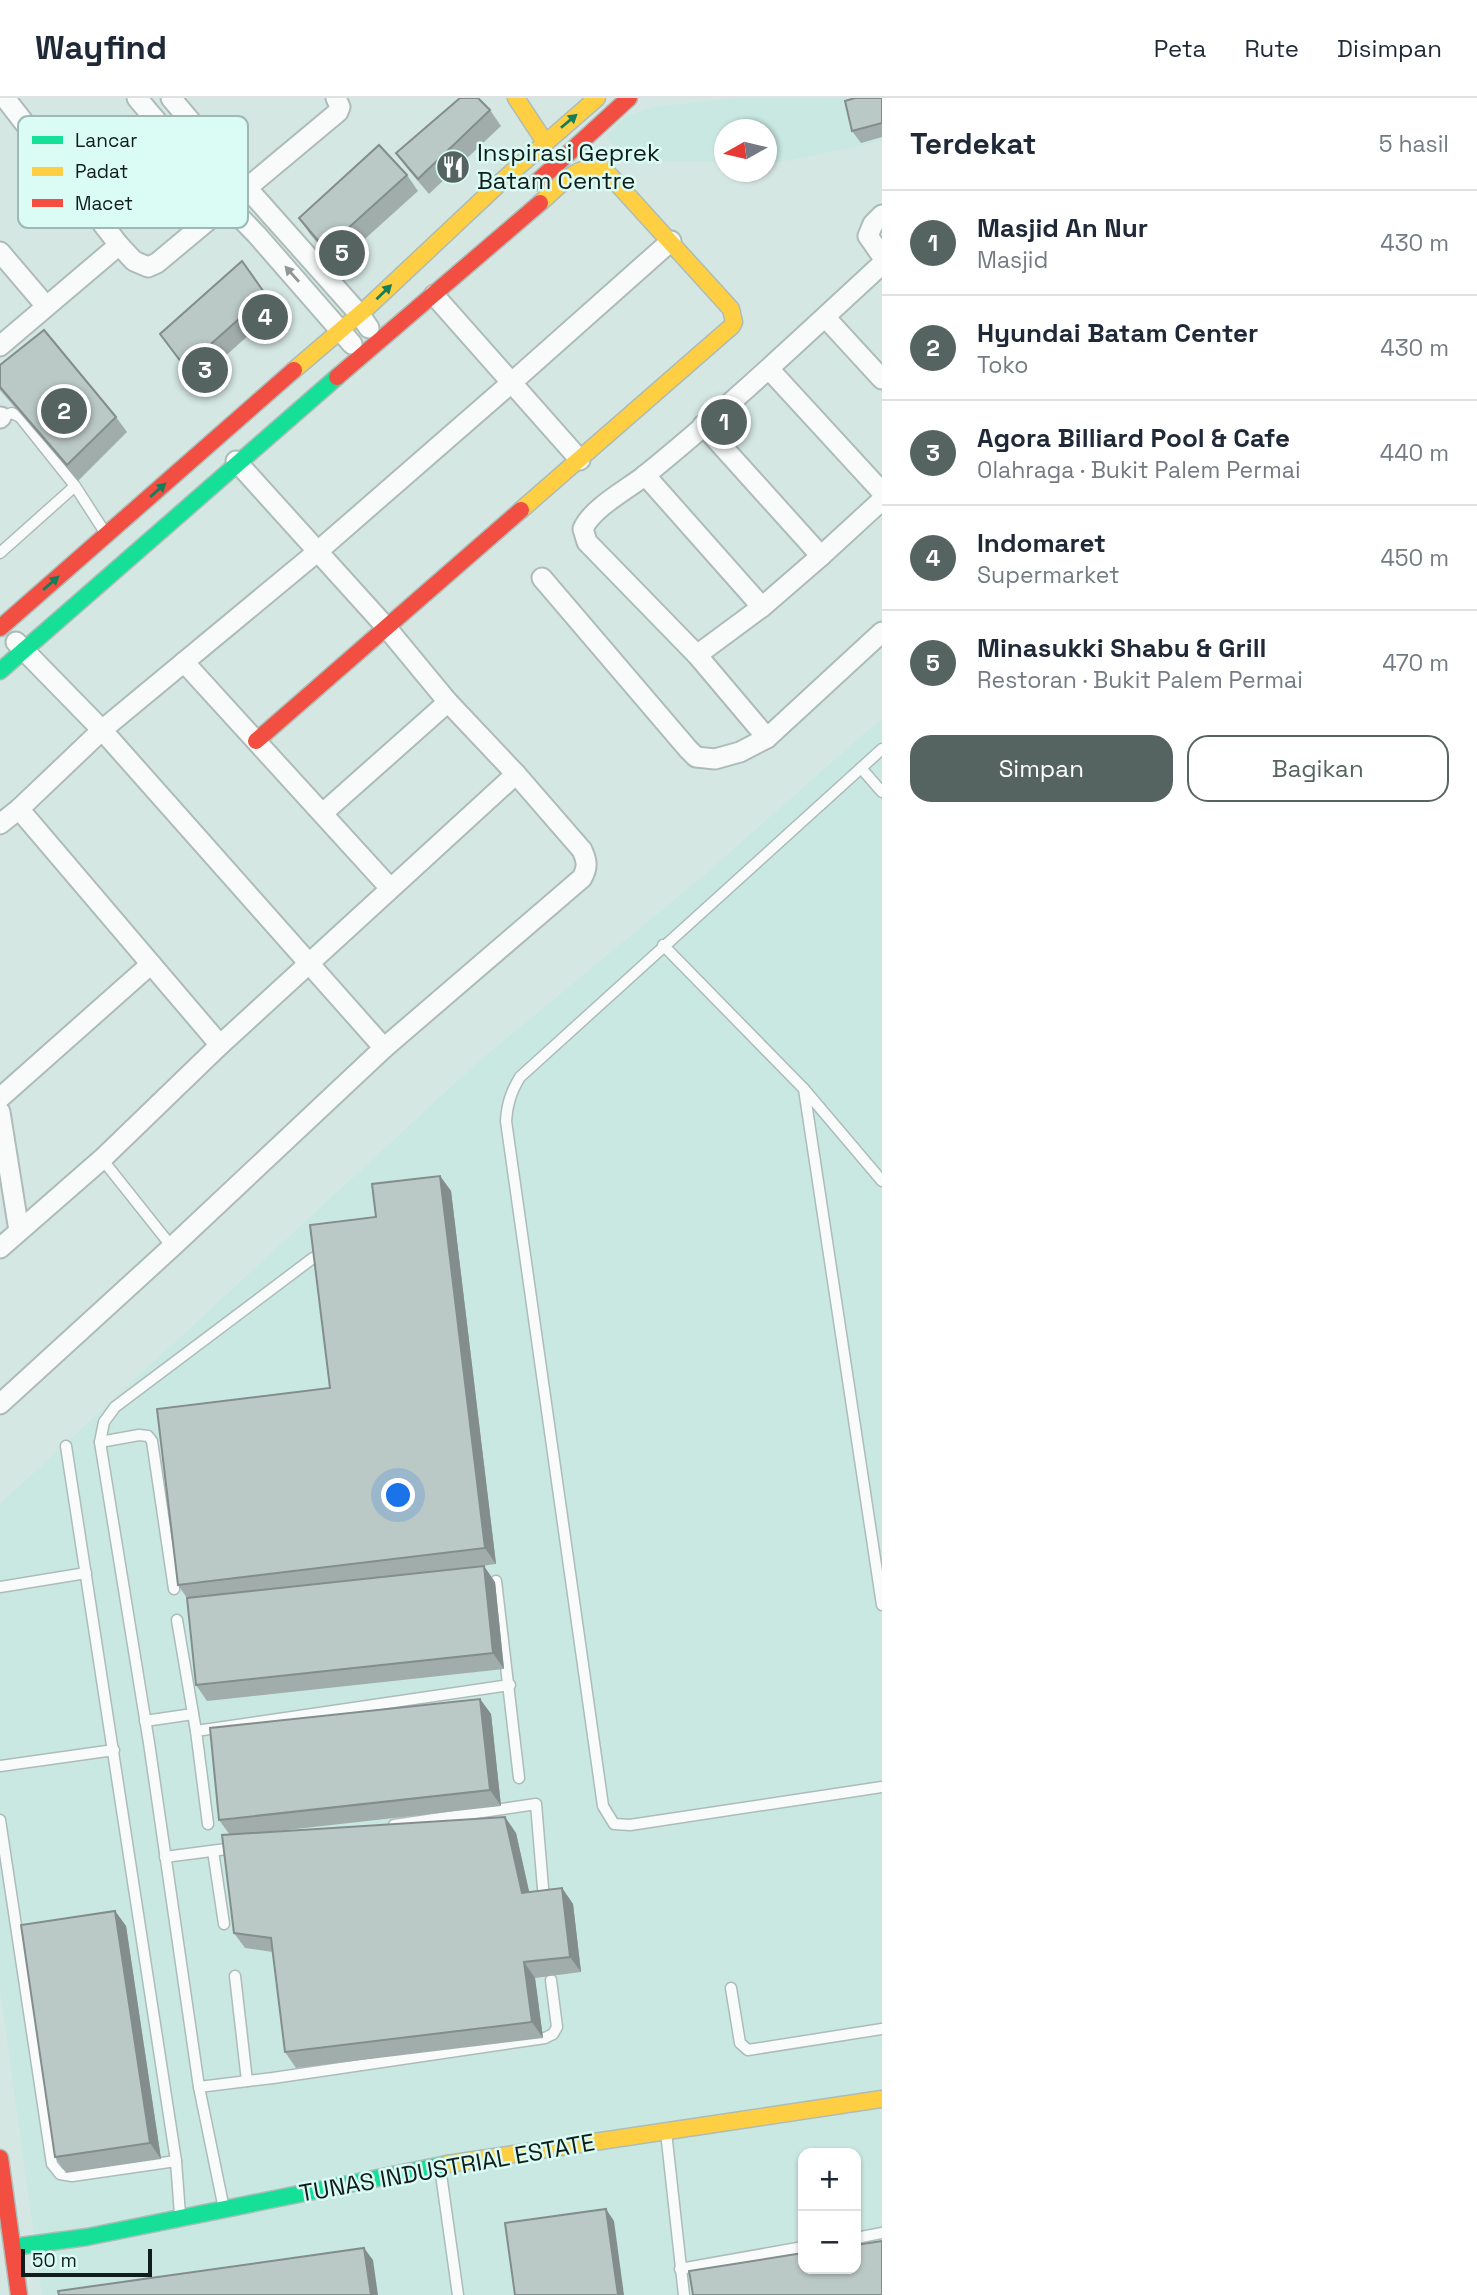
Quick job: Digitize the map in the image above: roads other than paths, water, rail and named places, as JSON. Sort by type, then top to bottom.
[{"type":"street","points":[[5,98],[19,116]]},
{"type":"street","points":[[137,98],[152,116]]},
{"type":"street","points":[[171,98],[186,116]]},
{"type":"street","points":[[248,187],[338,112],[340,107],[336,98]]},
{"type":"street","points":[[516,98],[545,142]]},
{"type":"street","points":[[0,628],[107,535],[365,322],[545,142],[597,98]]},
{"type":"street","points":[[523,194],[610,104],[628,98]]},
{"type":"street","points":[[0,657],[20,645],[236,461],[429,289],[582,167],[603,168],[731,309],[734,322],[728,331],[256,741]]},
{"type":"street","points":[[248,189],[365,322]]},
{"type":"street","points":[[882,215],[873,224],[868,236],[882,256]]},
{"type":"street","points":[[248,227],[346,337]]},
{"type":"street","points":[[106,228],[134,261],[148,267],[157,263],[199,228]]},
{"type":"street","points":[[0,824],[102,730],[317,552],[671,241]]},
{"type":"street","points":[[0,346],[119,245]]},
{"type":"street","points":[[0,252],[46,306]]},
{"type":"street","points":[[365,322],[429,289],[453,256]]},
{"type":"street","points":[[767,738],[697,655],[587,542],[583,529],[590,518],[645,475],[769,369],[882,264]]},
{"type":"street","points":[[429,289],[510,384],[580,460]]},
{"type":"street","points":[[825,317],[882,379]]},
{"type":"street","points":[[0,671],[20,645],[346,337]]},
{"type":"street","points":[[769,369],[882,492]]},
{"type":"street","points":[[703,425],[821,556]]},
{"type":"street","points":[[0,1404],[384,1048],[586,872],[587,865],[582,850],[236,461]]},
{"type":"street","points":[[645,475],[762,607]]},
{"type":"street","points":[[697,655],[762,607],[882,500]]},
{"type":"street","points":[[542,578],[696,757],[705,759],[726,756],[767,738],[882,632]]},
{"type":"street","points":[[20,645],[102,730],[384,1048]]},
{"type":"street","points":[[184,662],[390,888]]},
{"type":"street","points":[[323,813],[448,702]]},
{"type":"street","points":[[0,1248],[102,1159],[220,1045],[516,774]]},
{"type":"street","points":[[19,809],[220,1045]]},
{"type":"street","points":[[0,1098],[151,964]]},
{"type":"street","points":[[0,1112],[19,1231]]},
{"type":"street","name":"TUNAS INDUSTRIAL ESTATE","points":[[13,2247],[87,2237],[440,2165],[882,2099]]},
{"type":"street","points":[[0,2158],[19,2295]]},
{"type":"lane","points":[[0,418],[12,413],[20,417],[75,486],[107,535]]},
{"type":"lane","points":[[0,553],[75,486]]},
{"type":"lane","points":[[882,749],[520,1077],[512,1090],[507,1107],[509,1150],[603,1806],[614,1824],[630,1825],[882,1787]]},
{"type":"lane","points":[[861,768],[882,792]]},
{"type":"lane","points":[[663,945],[804,1089],[882,1181]]},
{"type":"lane","points":[[804,1089],[882,1605]]},
{"type":"lane","points":[[102,1159],[172,1247]]},
{"type":"lane","points":[[224,2210],[199,2087],[145,1721],[100,1442],[104,1422],[115,1407],[313,1258]]},
{"type":"lane","points":[[100,1442],[139,1435],[148,1436],[152,1441],[174,1589]]},
{"type":"lane","points":[[66,1446],[176,2161],[180,2219]]},
{"type":"lane","points":[[0,1587],[86,1573]]},
{"type":"lane","points":[[496,1581],[519,1778]]},
{"type":"lane","points":[[177,1620],[196,1731],[208,1824]]},
{"type":"lane","points":[[196,1731],[510,1685]]},
{"type":"lane","points":[[145,1721],[193,1714]]},
{"type":"lane","points":[[0,1766],[114,1750]]},
{"type":"lane","points":[[388,1826],[536,1804],[544,1900]]},
{"type":"lane","points":[[0,1820],[52,2164],[60,2174],[72,2176],[176,2161]]},
{"type":"lane","points":[[165,1857],[240,1847]]},
{"type":"lane","points":[[213,1851],[224,1924]]},
{"type":"lane","points":[[235,1976],[247,2081]]},
{"type":"lane","points":[[199,2087],[548,2037],[558,2027],[551,1980]]},
{"type":"lane","points":[[731,1988],[740,2043],[747,2050],[882,2029]]},
{"type":"lane","points":[[666,2132],[684,2295]]},
{"type":"lane","points":[[440,2165],[458,2295]]},
{"type":"lane","points":[[861,2237],[882,2233]]},
{"type":"lane","points":[[680,2269],[798,2248]]},
{"type":"place","name":"Inspirasi Geprek Batam Centre","points":[[453,167]]},
{"type":"place","name":"Minasukki Shabu & Grill","points":[[342,253]]},
{"type":"place","name":"Indomaret","points":[[265,317]]},
{"type":"place","name":"Agora Billiard Pool & Cafe","points":[[205,370]]},
{"type":"place","name":"Hyundai Batam Center","points":[[64,411]]},
{"type":"place","name":"Masjid An Nur","points":[[724,422]]}]
